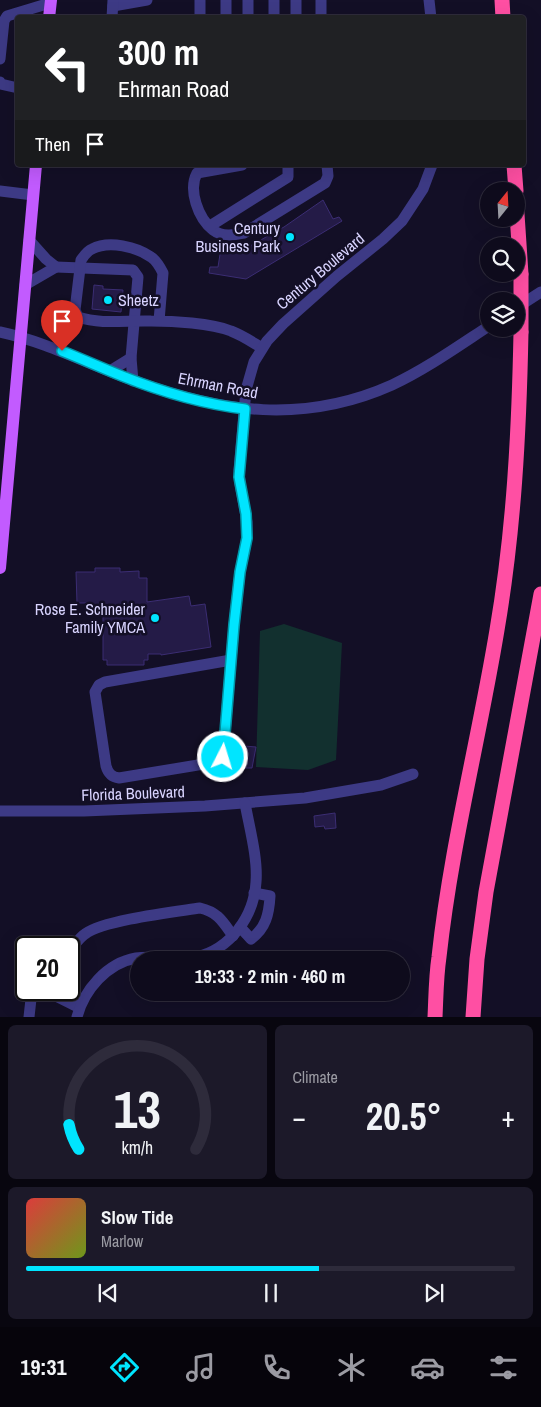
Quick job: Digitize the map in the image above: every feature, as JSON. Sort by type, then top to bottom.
[{"type":"highway","points":[[502,0],[503,15]]},
{"type":"highway","points":[[514,167],[515,182]]},
{"type":"highway","points":[[435,1017],[438,958],[447,893],[461,811],[497,629],[512,522],[519,428],[521,332],[521,274],[518,228]]},
{"type":"highway","points":[[473,1017],[477,958],[486,892],[541,594]]},
{"type":"main road","points":[[49,15],[50,2]]},
{"type":"main road","points":[[0,568],[36,167]]},
{"type":"street","points":[[113,8],[147,0]]},
{"type":"street","points":[[200,0],[200,15]]},
{"type":"street","points":[[226,0],[226,15]]},
{"type":"street","points":[[248,0],[248,15]]},
{"type":"street","points":[[274,0],[274,15]]},
{"type":"street","points":[[296,0],[296,15]]},
{"type":"street","points":[[320,15],[321,0]]},
{"type":"street","points":[[429,0],[431,15]]},
{"type":"street","points":[[0,59],[2,21],[7,16],[17,12],[50,2]]},
{"type":"street","points":[[0,82],[1,84],[15,88]]},
{"type":"street","points":[[231,167],[197,173],[193,180],[196,208],[213,230],[224,235],[233,236],[244,234],[325,183],[328,176],[327,167]]},
{"type":"street","points":[[210,226],[288,177],[288,167]]},
{"type":"street","name":"Century Boulevard","points":[[231,660],[105,682],[99,685],[95,692],[106,766],[110,774],[114,778],[119,778],[222,761],[237,596],[247,538],[246,514],[239,477],[246,390],[251,370],[262,348],[278,329],[318,292],[402,221],[423,189],[431,167]]},
{"type":"street","points":[[0,191],[33,195]]},
{"type":"street","points":[[29,240],[56,267]]},
{"type":"street","points":[[159,321],[163,272],[153,258],[143,252],[126,247],[105,245],[92,248],[86,254],[81,260],[80,268],[75,310],[78,318],[111,322],[159,321],[211,326],[230,330],[262,348]]},
{"type":"street","points":[[25,286],[56,267],[136,271],[138,277],[131,358],[133,380]]},
{"type":"street","points":[[525,302],[541,292]]},
{"type":"street","name":"Ehrman Road","points":[[0,332],[62,351],[165,392],[203,402],[245,409],[276,411],[329,405],[392,385],[417,372],[480,332]]},
{"type":"street","points":[[110,371],[131,358]]},
{"type":"street","name":"Florida Boulevard","points":[[0,811],[84,811],[245,802],[326,795],[381,785],[413,774]]},
{"type":"street","points":[[77,1017],[80,1005],[92,986],[105,972],[120,963],[136,958],[194,958],[222,946],[236,932],[248,912],[256,881],[245,802]]},
{"type":"street","points":[[80,939],[85,933],[119,922],[200,908],[211,910],[236,932],[251,939],[257,935],[266,923],[270,910],[270,896],[254,894]]},
{"type":"street","points":[[30,1017],[31,1001]]},
{"type":"street","points":[[66,1001],[76,1006],[80,1005]]},
{"type":"green space","points":[[284,624],[342,643],[336,760],[308,770],[256,767],[260,631]]},
{"type":"building","name":"Century Business Park","points":[[323,200],[333,219],[339,217],[342,221],[246,279],[209,273],[210,267],[218,267],[221,248],[241,251],[284,227]]},
{"type":"building","name":"Sheetz","points":[[94,285],[103,286],[103,289],[123,290],[121,312],[92,309]]},
{"type":"building","name":"Rose E. Schneider Family YMCA","points":[[95,568],[120,568],[120,572],[139,571],[139,578],[147,578],[147,602],[189,596],[191,606],[205,604],[211,647],[161,655],[148,654],[148,660],[144,660],[144,665],[107,665],[107,660],[103,660],[103,610],[93,610],[93,603],[77,603],[76,572],[95,572]]},
{"type":"building","points":[[244,746],[256,747],[252,768],[241,768]]},
{"type":"building","points":[[335,813],[336,828],[325,829],[324,826],[315,827],[314,816]]},
{"type":"place","name":"Century Business Park","points":[[290,237]]},
{"type":"place","name":"Sheetz","points":[[108,300]]},
{"type":"place","name":"Rose E. Schneider Family YMCA","points":[[155,618]]},
{"type":"route","points":[[62,351],[165,392],[215,405],[245,409],[239,477],[246,514],[247,538],[240,572],[234,625],[223,757]]}]
